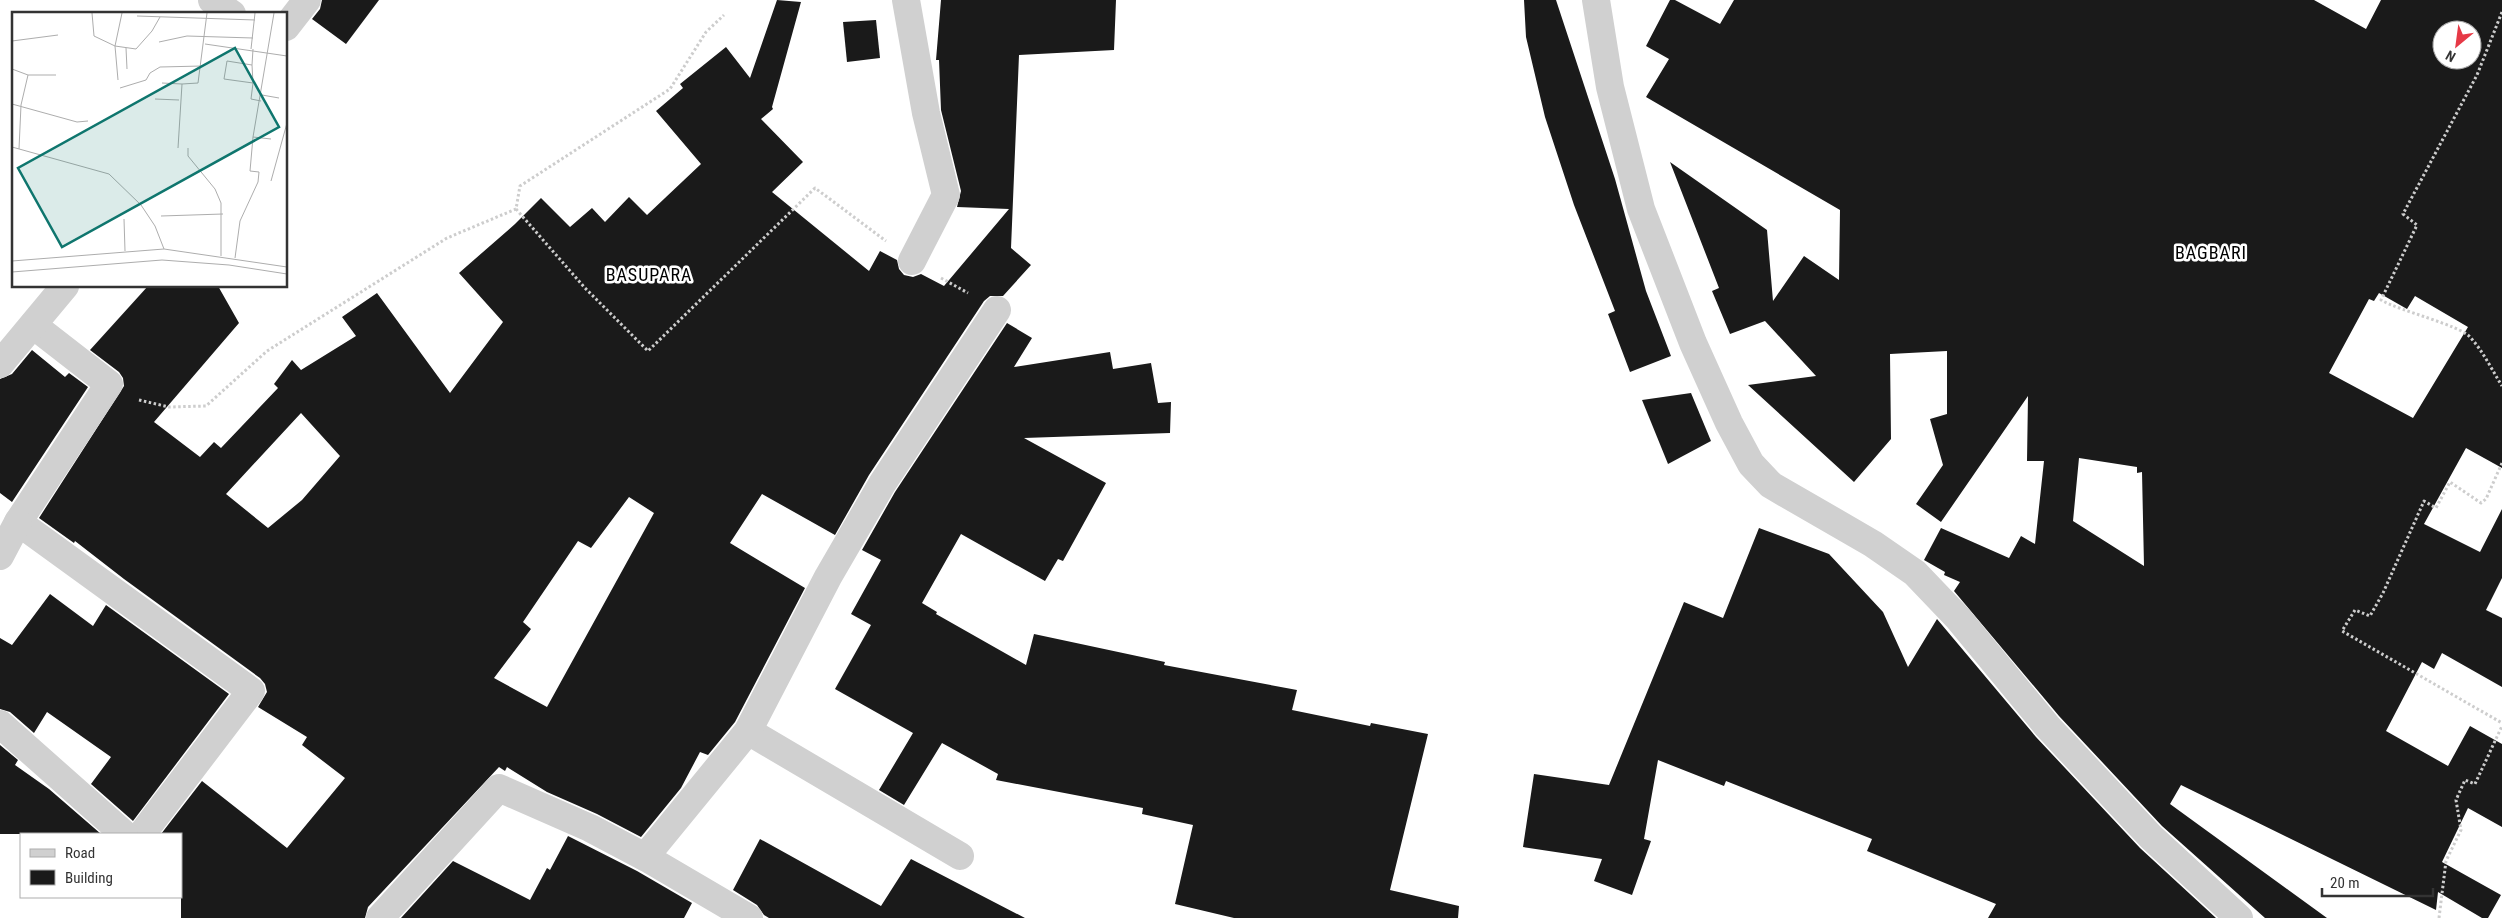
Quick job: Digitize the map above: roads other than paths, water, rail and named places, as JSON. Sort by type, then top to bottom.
[{"type":"street","points":[[212,0],[229,12]]},
{"type":"street","points":[[288,24],[307,0]]},
{"type":"street","points":[[906,0],[926,112],[946,195],[912,261]]},
{"type":"street","points":[[1596,0],[1610,87],[1641,209],[1693,343],[1729,423],[1751,464],[1771,486],[1873,544],[1915,573],[1958,618],[2060,740],[2152,838],[2239,918]]},
{"type":"street","points":[[0,364],[63,288]]},
{"type":"street","points":[[645,858],[748,731],[828,577],[882,484],[998,310]]},
{"type":"street","points":[[0,556],[18,522],[110,384],[33,325]]},
{"type":"street","points":[[18,522],[251,690],[143,833]]},
{"type":"street","points":[[0,724],[123,833]]},
{"type":"street","points":[[748,731],[960,856]]},
{"type":"street","points":[[380,918],[499,788],[590,828],[749,918]]},
{"type":"district","name":"BAGBARI","points":[[2211,253]]},
{"type":"district","name":"BASUPARA","points":[[649,275]]}]
